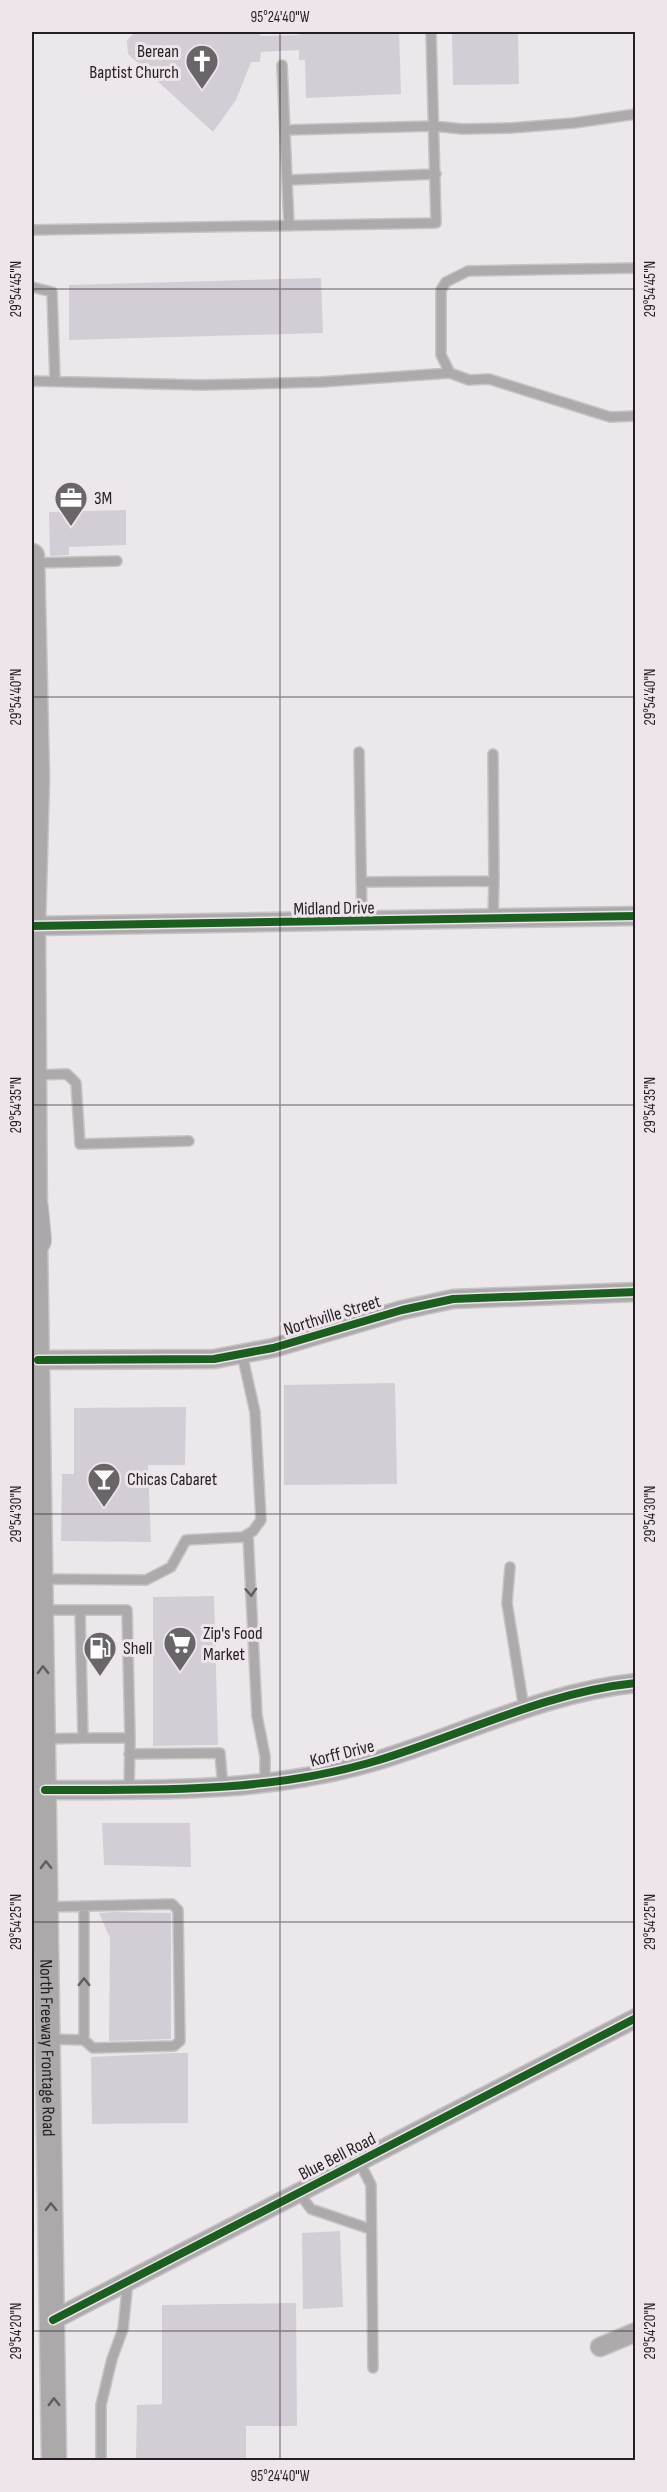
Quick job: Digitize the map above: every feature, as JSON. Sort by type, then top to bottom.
[{"type":"highway","points":[[32,1208],[35,1240]]},
{"type":"main road","name":"North Freeway Frontage Road","points":[[32,556],[37,778],[33,926],[35,1240],[54,2460]]},
{"type":"street","name":"Midland Drive","points":[[33,926],[636,916]]},
{"type":"street","name":"Northville Street","points":[[38,1360],[214,1359],[273,1348],[402,1310],[453,1299],[636,1292]]},
{"type":"street","name":"Korff Drive","points":[[45,1790],[223,1788],[265,1784],[378,1760],[524,1709],[636,1683]]},
{"type":"street","name":"Blue Bell Road","points":[[53,2320],[636,2018]]},
{"type":"street","points":[[600,2347],[636,2332]]},
{"type":"lane","points":[[32,230],[436,223],[431,32]]},
{"type":"lane","points":[[282,65],[289,180],[289,226]]},
{"type":"lane","points":[[285,130],[434,126],[462,129],[511,128],[574,123],[636,114]]},
{"type":"lane","points":[[289,180],[436,174]]},
{"type":"lane","points":[[450,373],[441,355],[441,290],[446,282],[457,275],[468,271],[636,267]]},
{"type":"lane","points":[[32,287],[52,292],[55,381]]},
{"type":"lane","points":[[32,381],[202,385],[321,382],[450,373],[469,380],[489,379],[610,417],[636,417]]},
{"type":"lane","points":[[32,563],[117,561]]},
{"type":"lane","points":[[359,752],[362,922]]},
{"type":"lane","points":[[493,754],[493,919]]},
{"type":"lane","points":[[361,882],[494,881]]},
{"type":"lane","points":[[34,1075],[67,1074],[76,1083],[80,1144],[189,1141]]},
{"type":"lane","points":[[41,1579],[146,1580],[171,1567],[186,1540],[243,1537],[261,1520],[255,1412],[242,1354]]},
{"type":"lane","points":[[248,1534],[257,1716],[265,1756],[265,1784]]},
{"type":"lane","points":[[510,1568],[507,1603],[524,1709]]},
{"type":"lane","points":[[42,1610],[128,1610],[129,1790]]},
{"type":"lane","points":[[80,1610],[83,1738]]},
{"type":"lane","points":[[44,1739],[130,1738]]},
{"type":"lane","points":[[129,1754],[220,1753],[223,1788]]},
{"type":"lane","points":[[46,1907],[172,1904],[178,1910],[180,2041],[174,2046],[93,2048],[84,2040],[49,2039]]},
{"type":"lane","points":[[84,1906],[84,2040]]},
{"type":"lane","points":[[359,2161],[371,2185],[373,2368]]},
{"type":"lane","points":[[299,2193],[311,2209],[370,2229]]},
{"type":"lane","points":[[102,2460],[100,2405],[123,2329],[129,2281]]},
{"type":"building","points":[[135,32],[261,32],[260,36],[300,35],[300,32],[399,32],[401,94],[306,98],[305,60],[299,60],[299,50],[261,52],[260,62],[251,62],[236,100],[213,132],[128,54],[127,40]]},
{"type":"building","points":[[452,32],[518,32],[519,84],[453,85]]},
{"type":"building","points":[[321,278],[323,333],[69,340],[69,285]]},
{"type":"building","points":[[126,510],[126,545],[69,547],[69,555],[50,556],[49,512]]},
{"type":"building","points":[[395,1383],[397,1484],[284,1485],[284,1385]]},
{"type":"building","points":[[186,1407],[185,1465],[148,1465],[151,1542],[61,1541],[62,1474],[74,1474],[74,1408]]},
{"type":"building","points":[[214,1596],[218,1745],[153,1746],[153,1597]]},
{"type":"building","points":[[102,1823],[190,1823],[191,1867],[104,1865]]},
{"type":"building","points":[[99,1913],[171,1913],[171,2039],[109,2041],[110,1938]]},
{"type":"building","points":[[188,2053],[188,2123],[92,2124],[91,2057]]},
{"type":"building","points":[[340,2231],[343,2307],[303,2309],[302,2233]]},
{"type":"building","points":[[296,2303],[297,2426],[246,2426],[246,2460],[136,2460],[137,2405],[162,2404],[162,2305]]},
{"type":"cycle path","points":[[33,926],[636,916]]},
{"type":"cycle path","points":[[38,1360],[214,1359],[273,1348],[402,1310],[453,1299],[636,1292]]},
{"type":"cycle path","points":[[45,1790],[171,1789],[297,1779],[379,1760],[538,1704],[570,1695],[636,1683]]},
{"type":"cycle path","points":[[53,2320],[636,2018]]},
{"type":"place","name":"Berean Baptist Church","points":[[202,90]]},
{"type":"place","name":"3M","points":[[71,527]]},
{"type":"place","name":"Chicas Cabaret","points":[[104,1508]]},
{"type":"place","name":"Zip's Food Market","points":[[180,1672]]},
{"type":"place","name":"Shell","points":[[100,1677]]}]
